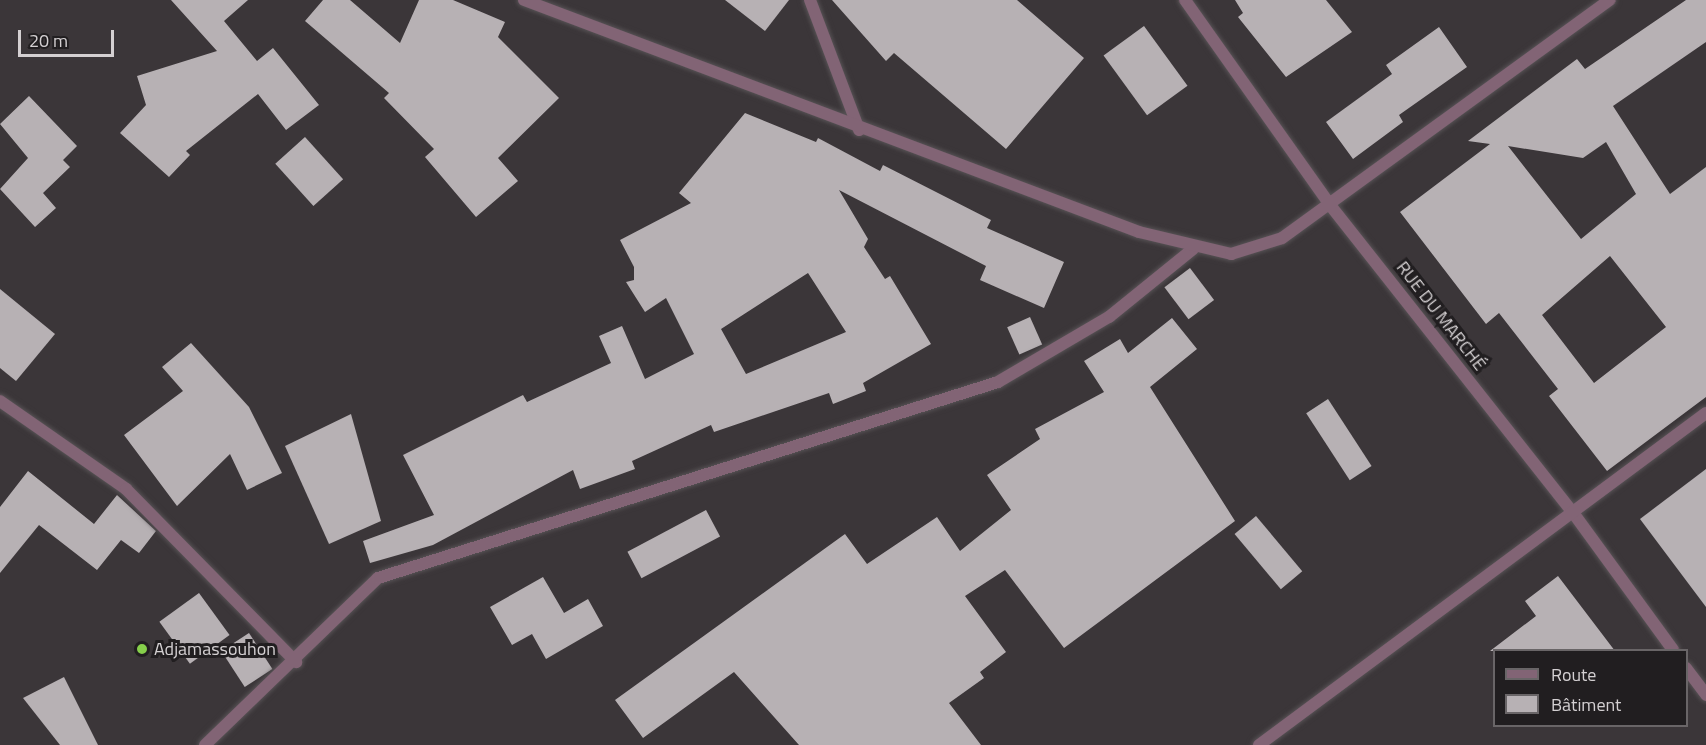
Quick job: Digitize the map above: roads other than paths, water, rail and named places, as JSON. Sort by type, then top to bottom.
[{"type":"street","points":[[524,0],[859,130],[1193,249],[1231,254],[1258,249],[1330,205],[1610,0]]},
{"type":"street","points":[[810,0],[859,130]]},
{"type":"street","name":"RUE DU MARCHÉ","points":[[1185,0],[1330,205],[1574,514],[1672,649]]},
{"type":"street","points":[[205,745],[296,662],[378,578],[998,382],[1109,318],[1193,249]]},
{"type":"street","points":[[0,401],[126,489],[296,662]]},
{"type":"street","points":[[1259,745],[1574,514],[1706,413]]},
{"type":"street","points":[[1688,671],[1706,695]]},
{"type":"place","name":"Adjamassouhon","points":[[142,649]]}]
